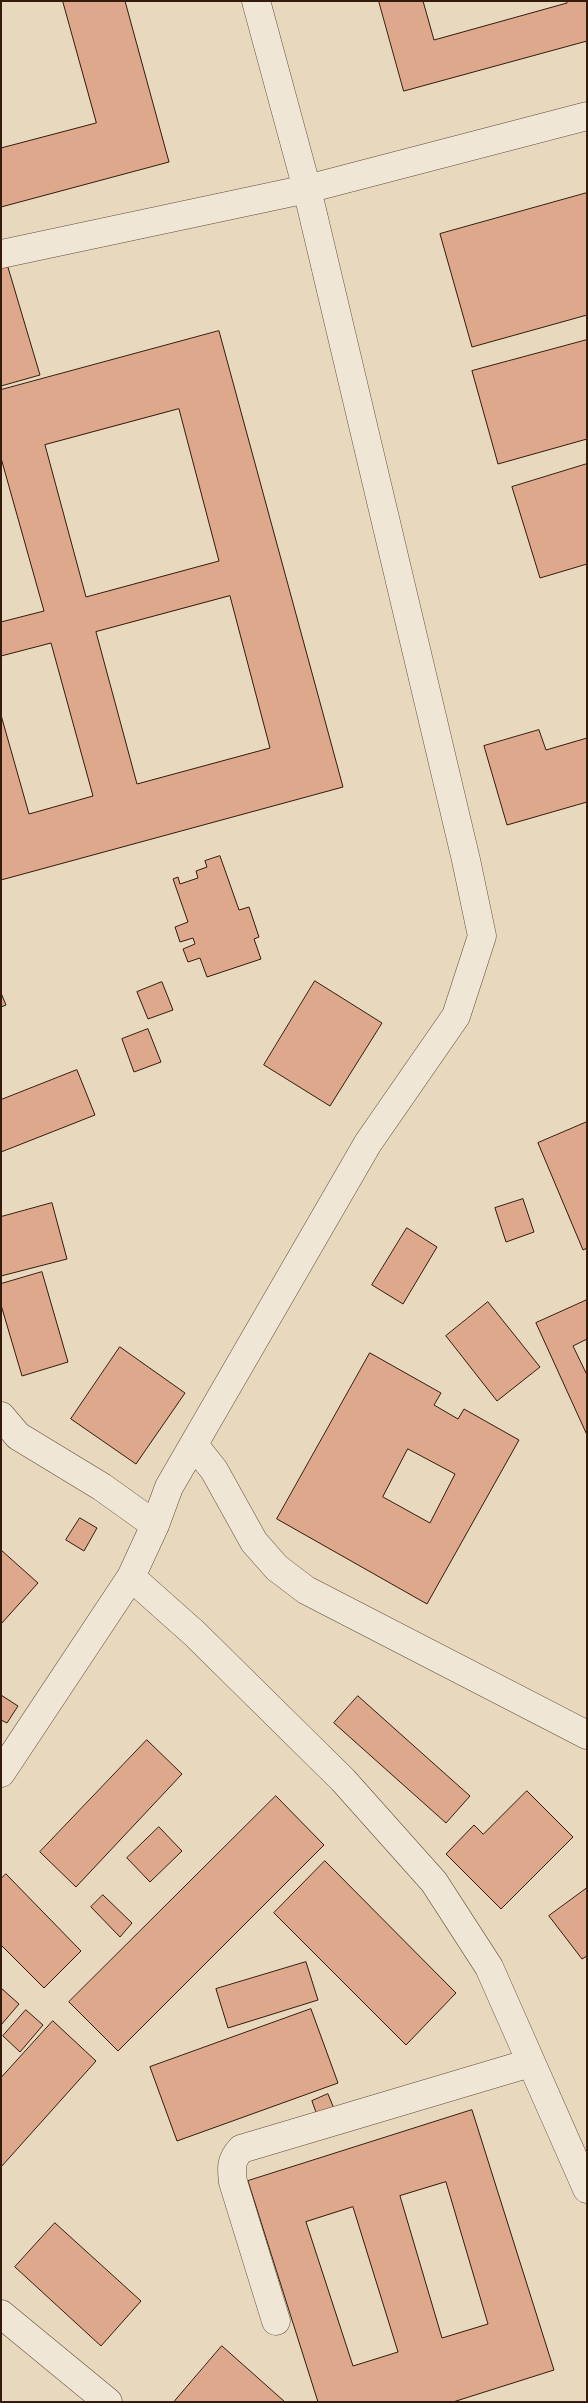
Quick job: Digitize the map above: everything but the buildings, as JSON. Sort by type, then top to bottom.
[{"type":"street","points":[[1,1773],[131,1577],[155,1525],[169,1488],[368,1143],[456,1016],[482,936],[466,860],[307,189],[256,1]]},
{"type":"street","points":[[1,254],[307,189],[587,116]]},
{"type":"street","points":[[1,1416],[18,1436],[102,1487],[155,1525]]},
{"type":"street","points":[[194,1445],[214,1470],[254,1542],[277,1568],[306,1590],[587,1735]]},
{"type":"street","points":[[131,1577],[194,1634],[344,1780],[434,1882],[489,1967],[587,2188]]},
{"type":"street","points":[[276,2321],[233,2182],[230,2166],[234,2156],[242,2149],[530,2063]]},
{"type":"street","points":[[1,2314],[108,2402]]}]
